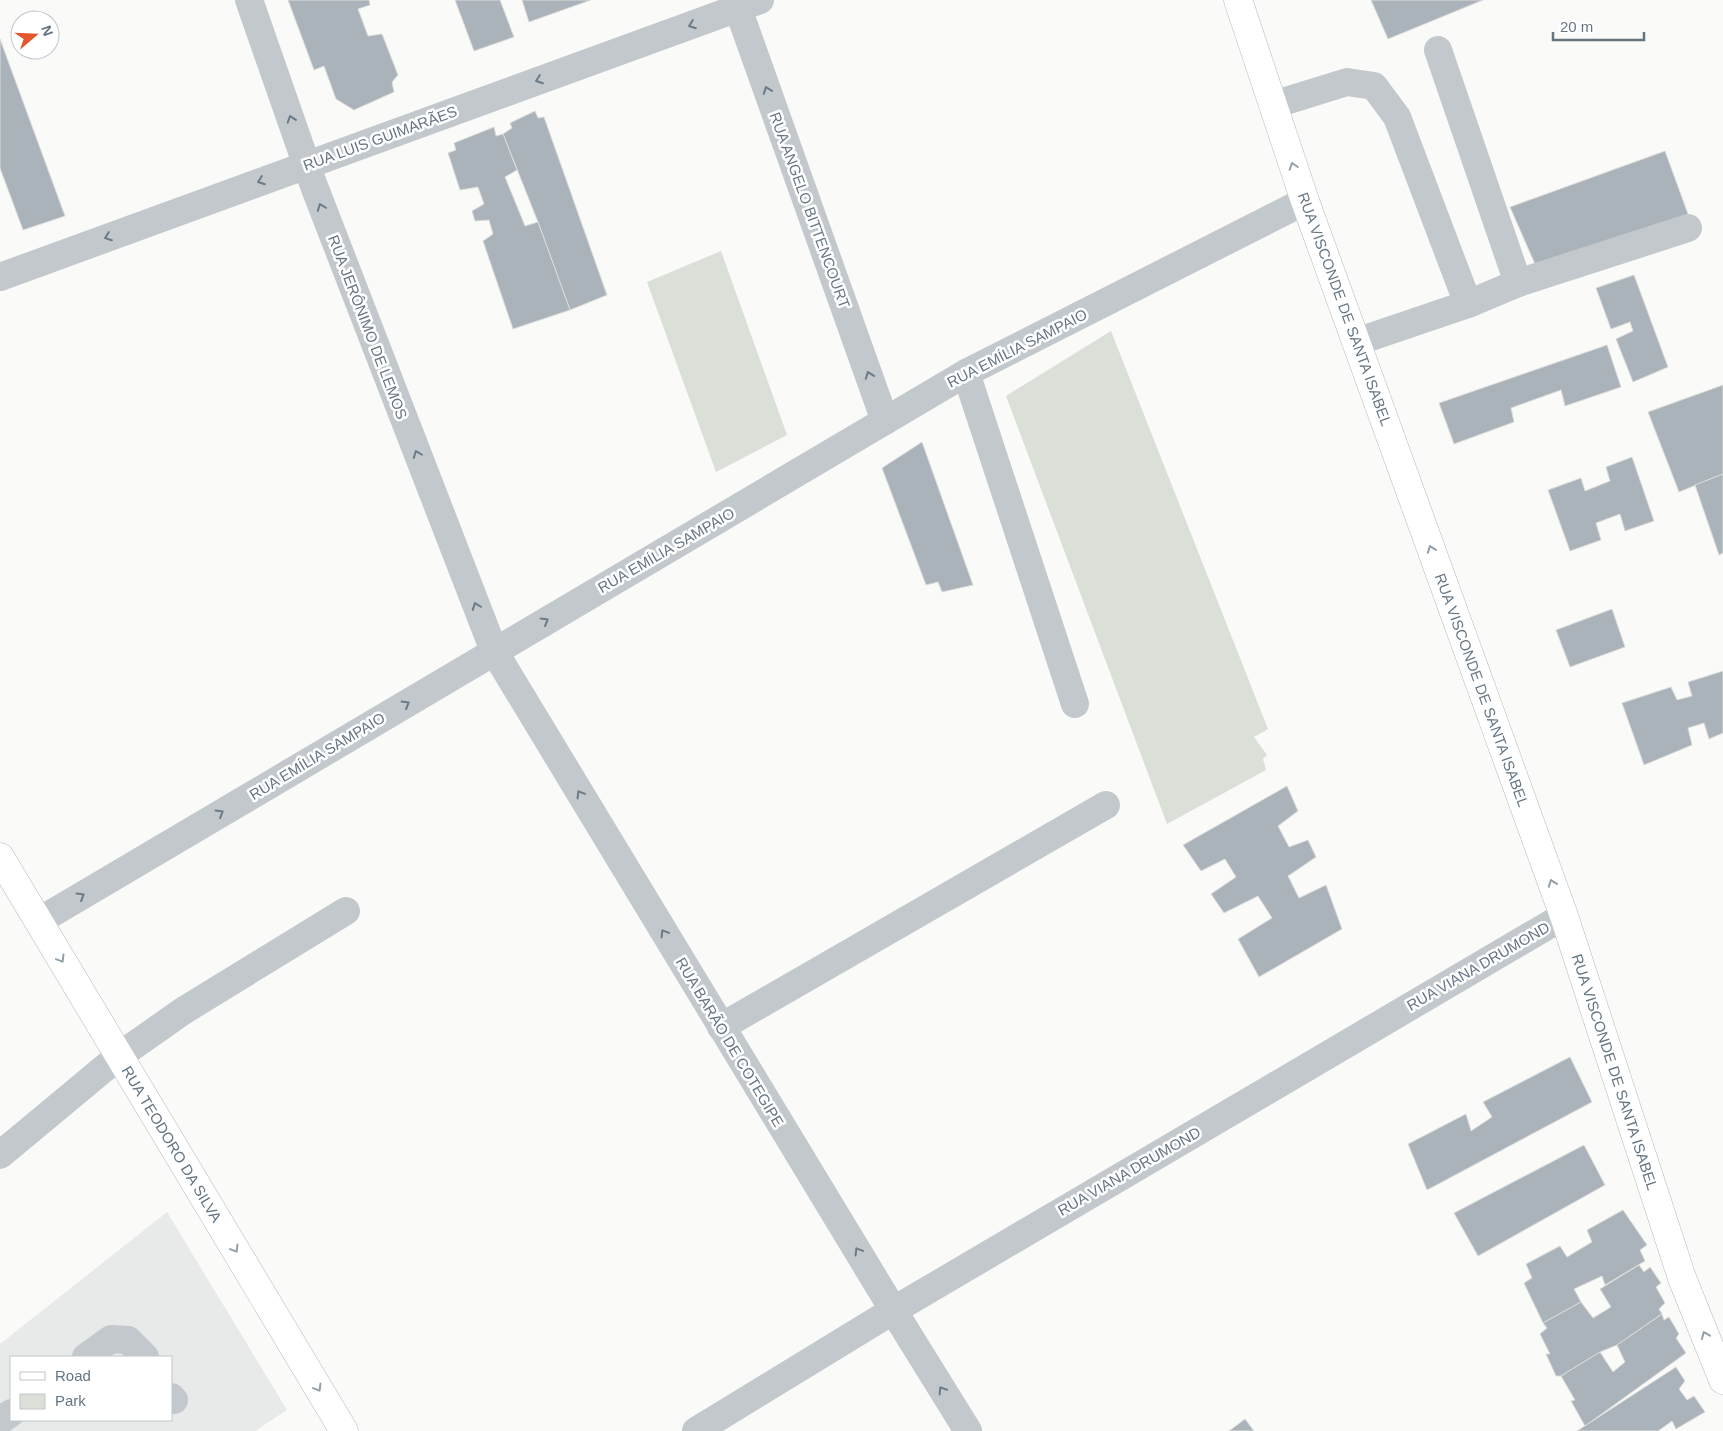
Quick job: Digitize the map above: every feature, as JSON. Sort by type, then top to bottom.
[{"type":"main road","name":"RUA VISCONDE DE SANTA ISABEL","points":[[1238,0],[1305,201],[1564,916],[1682,1278],[1723,1380]]},
{"type":"main road","name":"RUA TEODORO DA SILVA","points":[[0,858],[344,1431]]},
{"type":"street","name":"RUA JERÔNIMO DE LEMOS","points":[[249,0],[314,186],[494,651]]},
{"type":"street","name":"RUA LUIS GUIMARÃES","points":[[0,277],[744,3]]},
{"type":"street","name":"RUA ANGELO BITTENCOURT","points":[[744,3],[885,421]]},
{"type":"street","points":[[1438,50],[1518,283]]},
{"type":"street","points":[[1273,105],[1347,82],[1374,86],[1397,116],[1468,304]]},
{"type":"street","name":"RUA EMÍLIA SAMPAIO","points":[[38,921],[966,373],[1305,201]]},
{"type":"street","points":[[1356,342],[1468,304],[1518,283],[1688,228]]},
{"type":"street","points":[[966,373],[1075,704]]},
{"type":"street","name":"RUA BARÃO DE COTEGIPE","points":[[494,651],[968,1431]]},
{"type":"street","points":[[721,1027],[1106,805]]},
{"type":"street","points":[[0,1155],[119,1056],[183,1011],[346,911]]},
{"type":"street","name":"RUA VIANA DRUMOND","points":[[696,1431],[894,1310],[1564,916]]},
{"type":"street","points":[[87,1356],[111,1339],[128,1340],[144,1356]]},
{"type":"shaded area","points":[[167,1212],[287,1410],[255,1431],[0,1431],[0,1344]]},
{"type":"green space","points":[[721,251],[787,435],[716,472],[647,282]]},
{"type":"green space","points":[[1111,331],[1268,729],[1254,737],[1267,755],[1263,759],[1266,770],[1167,824],[1006,396]]},
{"type":"building","points":[[288,0],[369,0],[370,5],[358,9],[368,36],[382,34],[398,75],[392,82],[394,92],[354,110],[336,99],[324,66],[314,70]]},
{"type":"building","points":[[455,0],[500,0],[514,37],[474,51]]},
{"type":"building","points":[[522,0],[591,0],[529,22]]},
{"type":"building","points":[[1371,0],[1483,0],[1388,39]]},
{"type":"building","points":[[0,39],[65,216],[23,230],[0,168]]},
{"type":"building","points":[[535,111],[538,118],[544,117],[607,295],[570,310],[503,134],[512,128],[510,123]]},
{"type":"building","points":[[494,127],[496,136],[503,134],[517,170],[505,177],[525,226],[538,222],[570,310],[513,329],[483,241],[493,234],[489,220],[475,221],[472,211],[484,204],[478,187],[460,190],[448,153],[456,150],[454,143]]},
{"type":"building","points":[[1665,151],[1688,214],[1538,271],[1510,207]]},
{"type":"building","points":[[1634,275],[1668,367],[1633,382],[1616,339],[1633,331],[1630,322],[1611,329],[1596,288]]},
{"type":"building","points":[[1607,345],[1621,387],[1565,406],[1561,390],[1511,408],[1514,422],[1454,444],[1439,403]]},
{"type":"building","points":[[1723,385],[1723,474],[1679,492],[1648,412]]},
{"type":"building","points":[[922,442],[973,585],[942,592],[938,582],[926,585],[882,468]]},
{"type":"building","points":[[1632,457],[1654,521],[1625,531],[1620,514],[1596,523],[1601,540],[1570,551],[1548,490],[1581,478],[1585,491],[1610,481],[1606,467]]},
{"type":"building","points":[[1723,474],[1723,553],[1719,555],[1695,485]]},
{"type":"building","points":[[1612,609],[1625,647],[1570,667],[1556,630]]},
{"type":"building","points":[[1723,671],[1723,733],[1709,739],[1704,723],[1688,728],[1692,745],[1644,765],[1622,703],[1671,687],[1677,700],[1692,696],[1688,682]]},
{"type":"building","points":[[1287,786],[1298,811],[1278,826],[1289,847],[1308,840],[1316,857],[1288,876],[1299,898],[1326,885],[1342,929],[1259,977],[1238,939],[1272,918],[1258,896],[1224,913],[1211,894],[1236,877],[1225,859],[1201,871],[1183,845]]},
{"type":"building","points":[[1570,1057],[1592,1102],[1427,1190],[1408,1144],[1466,1114],[1471,1131],[1492,1117],[1483,1102]]},
{"type":"building","points":[[1584,1145],[1605,1185],[1478,1256],[1454,1213]]},
{"type":"building","points":[[1623,1210],[1647,1245],[1640,1250],[1645,1261],[1605,1285],[1602,1276],[1574,1289],[1581,1302],[1543,1323],[1524,1283],[1532,1278],[1526,1264],[1560,1246],[1567,1257],[1592,1242],[1587,1230]]},
{"type":"building","points":[[1639,1265],[1644,1272],[1650,1267],[1661,1283],[1656,1287],[1665,1303],[1659,1309],[1662,1314],[1617,1345],[1600,1352],[1561,1376],[1556,1376],[1546,1354],[1550,1354],[1540,1334],[1547,1328],[1543,1323],[1581,1302],[1593,1318],[1611,1307],[1600,1289]]},
{"type":"building","points":[[1662,1314],[1664,1320],[1669,1317],[1679,1334],[1676,1338],[1686,1353],[1585,1426],[1571,1401],[1575,1400],[1561,1376],[1600,1352],[1613,1372],[1625,1362],[1617,1345]]},
{"type":"building","points":[[1676,1367],[1685,1381],[1679,1389],[1687,1400],[1694,1396],[1705,1412],[1676,1429],[1672,1421],[1658,1431],[1577,1431]]},
{"type":"building","points":[[1245,1419],[1254,1431],[1229,1431]]}]
